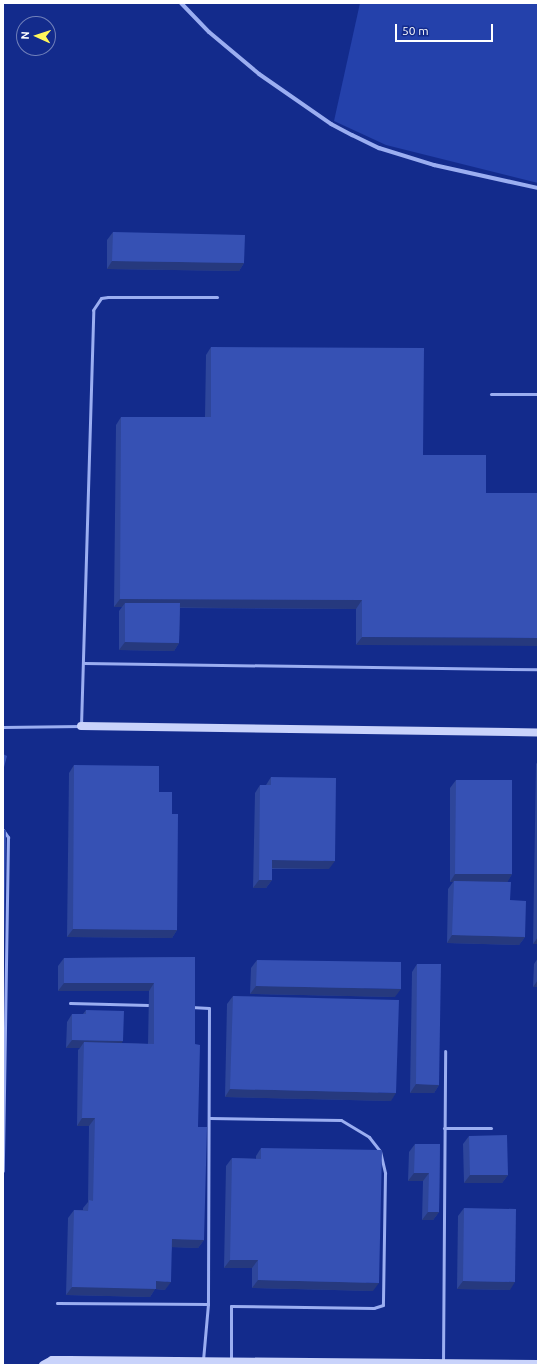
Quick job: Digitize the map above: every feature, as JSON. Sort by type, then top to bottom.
[{"type":"street","points":[[181,3],[209,32],[259,74],[331,124],[352,135],[379,148],[434,165],[538,188]]},
{"type":"street","points":[[81,726],[538,732]]},
{"type":"street","points":[[43,1365],[58,1360],[203,1360],[231,1363],[538,1364]]},
{"type":"lane","points":[[3,727],[81,726],[93,310],[101,298],[108,297],[217,297]]},
{"type":"lane","points":[[490,394],[538,394]]},
{"type":"lane","points":[[84,663],[538,669]]},
{"type":"lane","points":[[3,830],[8,838],[3,1171]]},
{"type":"lane","points":[[70,1003],[148,1005]]},
{"type":"lane","points":[[189,1006],[209,1008],[210,1118],[208,1304],[203,1360]]},
{"type":"lane","points":[[443,1363],[445,1051]]},
{"type":"lane","points":[[210,1118],[341,1120],[369,1138],[380,1151],[385,1173],[383,1305],[374,1308],[231,1306],[231,1363]]},
{"type":"lane","points":[[444,1128],[491,1128]]},
{"type":"lane","points":[[57,1304],[208,1304]]},
{"type":"shaded area","points":[[360,3],[538,3],[538,183],[386,145],[334,121]]},
{"type":"building","points":[[113,232],[245,235],[244,263],[112,261]]},
{"type":"building","points":[[211,347],[424,348],[423,455],[486,455],[486,493],[538,493],[538,638],[362,637],[362,600],[120,599],[121,417],[211,417]]},
{"type":"building","points":[[125,603],[180,603],[179,643],[125,642]]},
{"type":"building","points":[[3,754],[7,756],[3,771]]},
{"type":"building","points":[[74,765],[159,766],[159,792],[172,792],[172,814],[178,814],[177,930],[73,929]]},
{"type":"building","points":[[271,777],[336,778],[335,861],[272,860],[272,880],[259,880],[260,785],[271,785]]},
{"type":"building","points":[[456,780],[512,780],[512,874],[455,874]]},
{"type":"building","points":[[3,830],[6,830],[4,942],[3,942]]},
{"type":"building","points":[[454,881],[511,882],[510,900],[526,901],[525,937],[452,935]]},
{"type":"building","points":[[195,957],[195,1044],[200,1045],[198,1127],[207,1127],[204,1240],[172,1239],[171,1282],[156,1281],[156,1289],[72,1287],[74,1210],[88,1211],[89,1200],[93,1201],[95,1118],[82,1118],[84,1042],[154,1044],[154,983],[64,983],[64,958]]},
{"type":"building","points":[[257,960],[401,962],[401,989],[256,986]]},
{"type":"building","points":[[417,964],[441,964],[439,1085],[416,1084]]},
{"type":"building","points":[[233,996],[399,1000],[396,1093],[230,1089]]},
{"type":"building","points":[[86,1010],[124,1011],[123,1041],[72,1040],[72,1014],[86,1014]]},
{"type":"building","points":[[507,1135],[508,1175],[470,1175],[469,1136]]},
{"type":"building","points":[[415,1144],[440,1144],[439,1212],[428,1212],[429,1173],[414,1173]]},
{"type":"building","points":[[261,1148],[382,1150],[379,1283],[258,1280],[258,1260],[230,1260],[232,1158],[261,1159]]},
{"type":"building","points":[[464,1208],[516,1209],[515,1282],[463,1281]]}]
